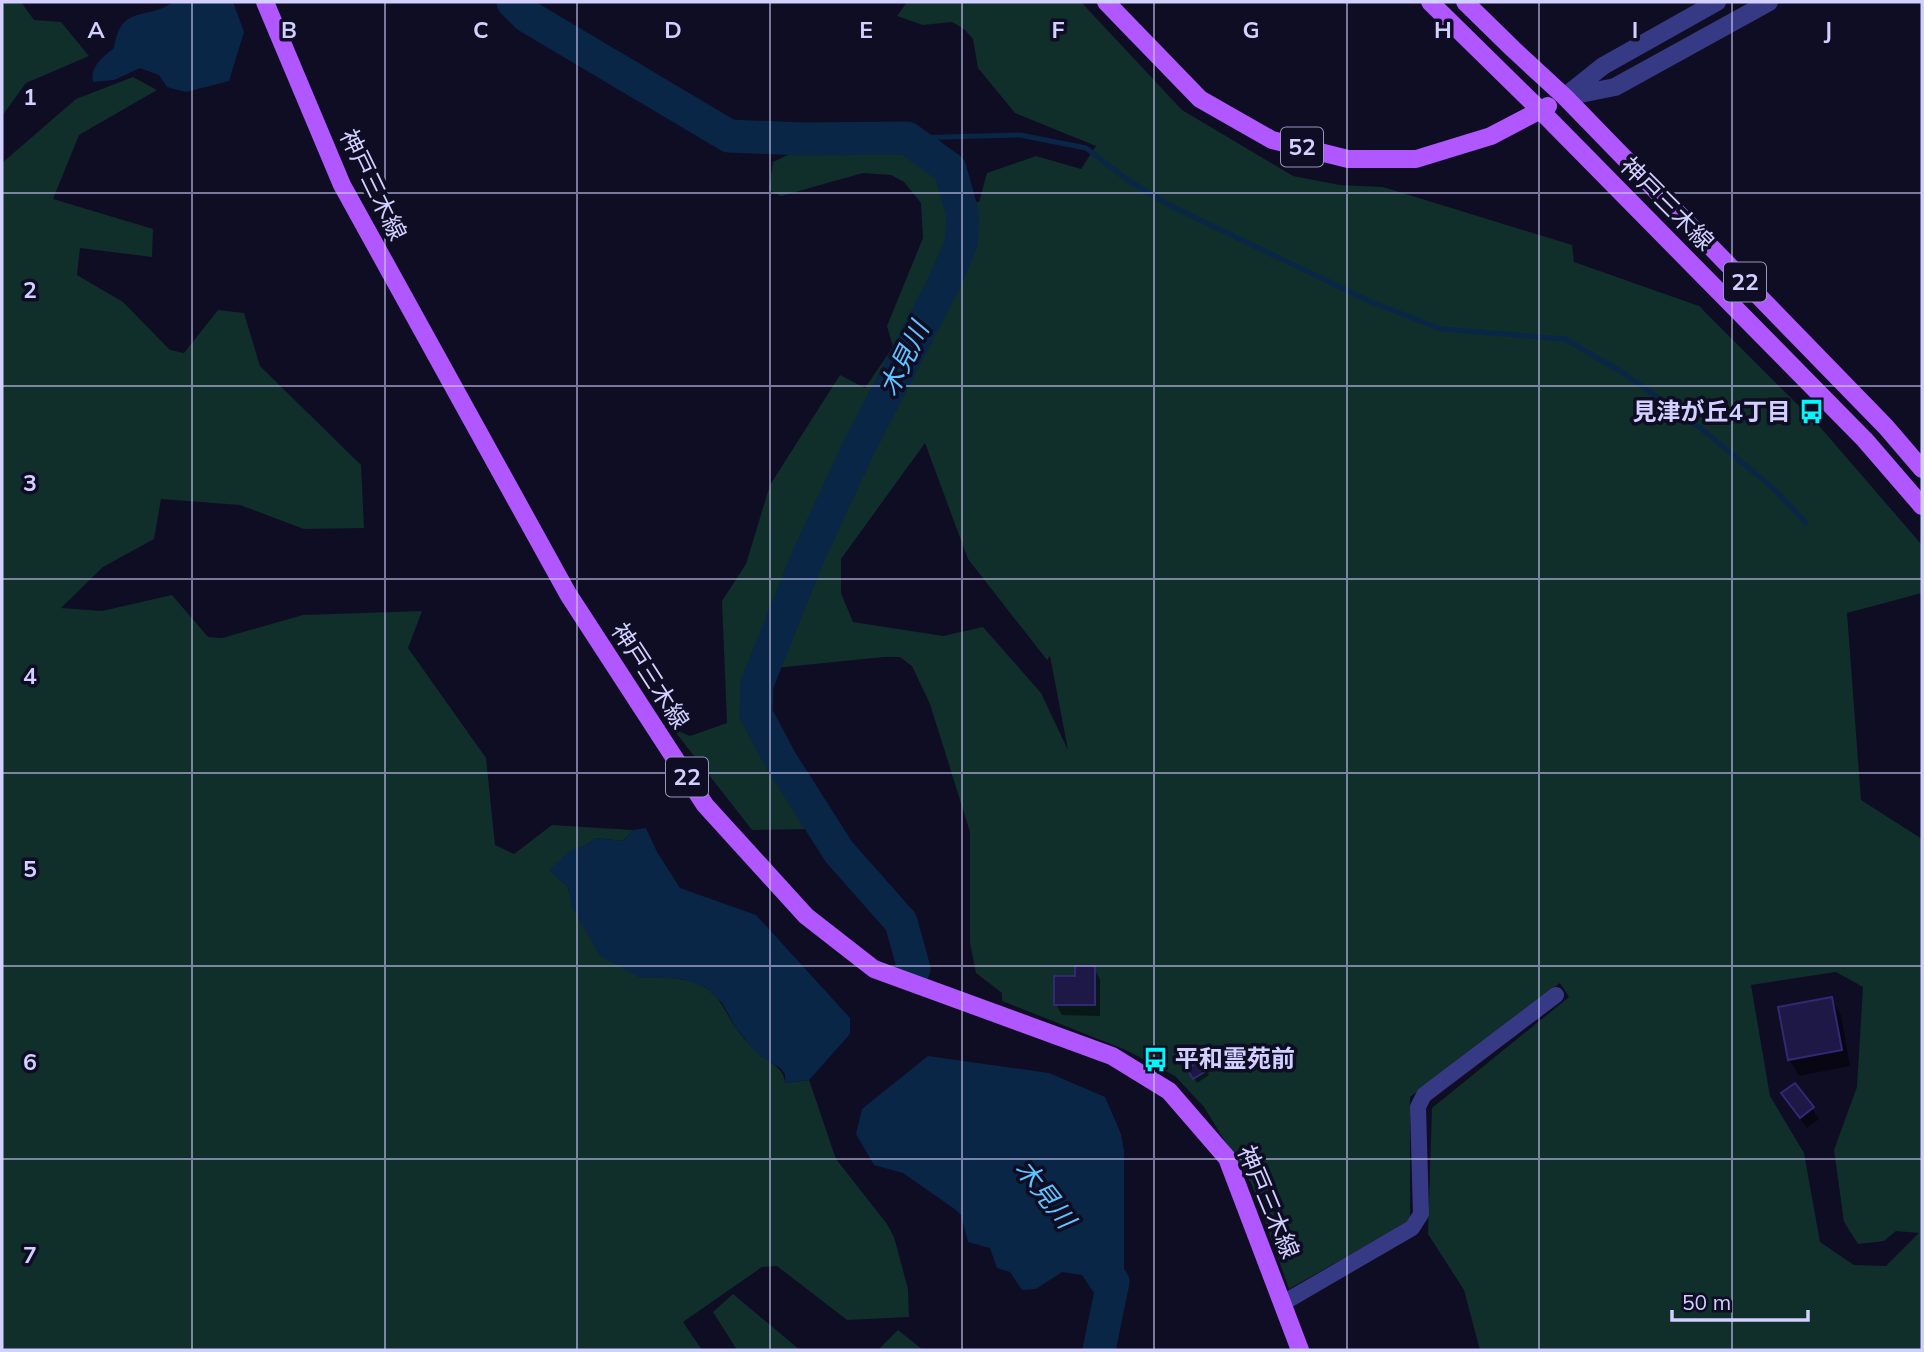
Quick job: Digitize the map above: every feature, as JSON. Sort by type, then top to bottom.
[{"type":"main road","name":"神戸三木線","points":[[265,2],[342,185],[568,594],[705,805],[806,916],[874,969],[1112,1056],[1170,1091],[1227,1158],[1300,1350]]},
{"type":"main road","name":"52","points":[[1106,2],[1200,99],[1272,140],[1348,159],[1416,159],[1491,136],[1565,97]]},
{"type":"main road","name":"神戸三木線","points":[[1430,2],[1865,440],[1922,506]]},
{"type":"main road","name":"神戸三木線","points":[[1465,2],[1565,97],[1886,427],[1922,469]]},
{"type":"street","points":[[1565,97],[1603,66],[1717,2]]},
{"type":"street","points":[[1565,97],[1615,87],[1769,2]]},
{"type":"street","points":[[1283,1303],[1412,1228],[1421,1213],[1418,1107],[1424,1095],[1556,995]]},
{"type":"green space","points":[[2,2],[21,2],[34,20],[61,22],[89,56],[26,83],[2,116]]},
{"type":"green space","points":[[907,2],[1081,2],[1182,110],[1293,176],[1340,185],[1383,187],[1572,245],[1574,262],[1699,306],[1820,427],[1922,545],[1922,593],[1847,613],[1861,800],[1922,839],[1922,1350],[1480,1350],[1464,1290],[1428,1234],[1432,1108],[1569,997],[1560,983],[1410,1097],[1410,1221],[1289,1289],[1252,1185],[1204,1107],[1175,1076],[1126,1050],[1002,1001],[1002,993],[976,973],[970,943],[970,832],[930,704],[912,666],[900,657],[884,657],[744,671],[746,720],[810,829],[752,830],[673,729],[690,736],[727,723],[722,601],[746,564],[770,485],[840,375],[865,388],[893,347],[887,326],[923,238],[921,203],[904,182],[891,175],[863,173],[781,196],[769,190],[773,162],[798,150],[901,149],[939,171],[950,200],[979,202],[987,173],[1036,156],[1081,169],[1096,146],[1015,113],[978,68],[973,39],[964,29],[952,22],[923,25],[897,16]],"holes":[[[925,443],[968,559],[1047,660],[1050,656],[1068,750],[1041,693],[983,627],[943,636],[853,622],[841,593],[841,559]],[[1836,972],[1863,987],[1857,1087],[1834,1150],[1844,1222],[1858,1244],[1884,1241],[1896,1231],[1919,1233],[1886,1266],[1854,1265],[1820,1242],[1804,1153],[1770,1096],[1751,985]]]},
{"type":"green space","points":[[133,77],[157,90],[79,135],[53,199],[153,229],[152,257],[80,248],[77,275],[123,302],[170,350],[184,353],[218,310],[244,313],[260,366],[361,465],[364,528],[304,529],[240,505],[161,499],[154,539],[103,567],[61,608],[102,611],[172,595],[208,637],[222,638],[303,615],[422,611],[408,648],[486,758],[495,845],[514,854],[552,825],[633,830],[623,841],[596,838],[585,846],[572,850],[550,870],[568,887],[573,907],[639,977],[680,979],[703,986],[718,1000],[745,1039],[781,1072],[785,1083],[809,1080],[836,1159],[887,1224],[894,1237],[908,1289],[909,1317],[847,1320],[777,1266],[762,1267],[683,1322],[702,1350],[2,1350],[2,163],[76,99]]},
{"type":"green space","points":[[733,1294],[800,1350],[737,1350],[713,1312]]},
{"type":"green space","points":[[898,1330],[923,1350],[878,1350]]},
{"type":"water","points":[[173,2],[233,2],[244,32],[229,81],[186,92],[167,87],[159,75],[140,68],[114,80],[93,82],[95,67],[114,48],[117,34],[123,24],[136,15],[163,8]]},
{"type":"water","points":[[646,828],[657,852],[680,888],[756,915],[850,1018],[850,1034],[809,1080],[785,1083],[785,1074],[780,1068],[760,1056],[736,1028],[722,1003],[705,987],[683,979],[639,977],[600,956],[572,907],[568,887],[549,870],[572,849],[585,846],[596,838],[623,841],[633,830]]},
{"type":"water","points":[[928,1056],[1049,1073],[1105,1097],[1121,1134],[1124,1151],[1124,1286],[1094,1293],[1082,1275],[1062,1272],[1036,1289],[1022,1290],[1010,1272],[997,1268],[990,1248],[968,1242],[961,1215],[956,1210],[903,1173],[874,1165],[856,1134],[862,1109]]},
{"type":"building","points":[[1075,966],[1095,966],[1095,1005],[1054,1005],[1054,976],[1075,976]]},
{"type":"building","points":[[1832,997],[1842,1050],[1788,1060],[1778,1007]]},
{"type":"building","points":[[1202,1059],[1208,1070],[1193,1079],[1187,1069]]},
{"type":"building","points":[[1795,1083],[1814,1107],[1800,1118],[1781,1093]]},
{"type":"waterway","name":"木見川","points":[[513,2],[527,16],[729,136],[803,139],[907,138],[950,169],[963,216],[961,244],[945,281],[858,449],[807,559],[757,684],[756,714],[781,761],[839,852],[901,922],[914,969]]},
{"type":"waterway","points":[[907,138],[1020,135],[1086,148],[1126,179],[1171,206],[1371,302],[1441,329],[1565,339],[1625,374],[1703,430],[1774,489],[1806,523]]},
{"type":"waterway","name":"木見川","points":[[1091,1253],[1113,1282],[1099,1350]]},
{"type":"place","name":"見津が丘4丁目","points":[[1811,412]]},
{"type":"place","name":"平和霊苑前","points":[[1155,1059]]}]
